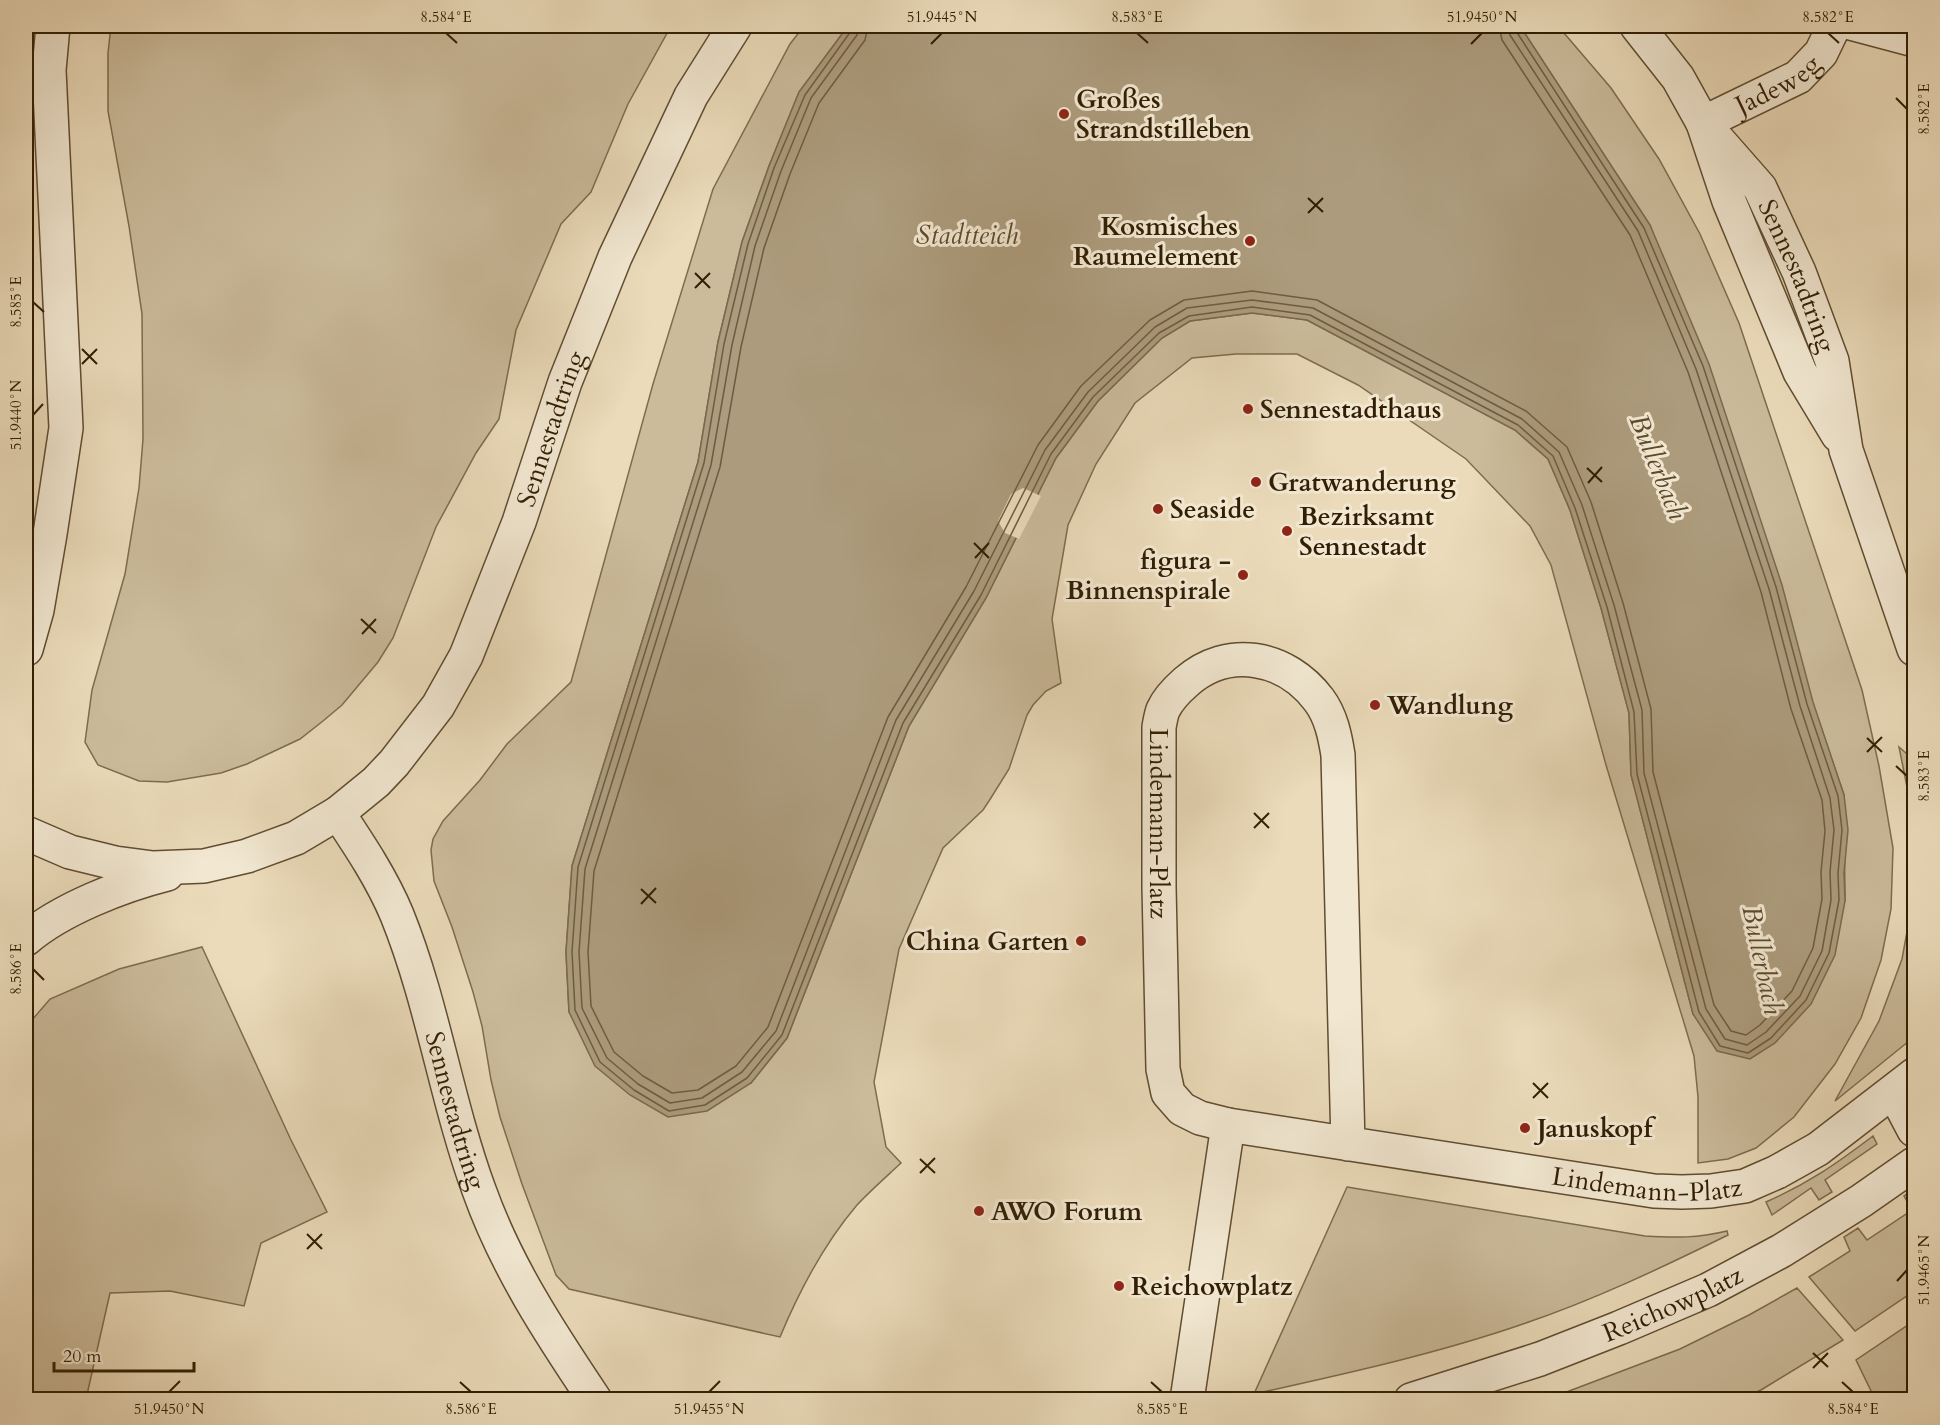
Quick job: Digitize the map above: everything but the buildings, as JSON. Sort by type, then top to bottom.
[{"type":"street","points":[[26,649],[37,610],[66,428],[49,70],[53,26]]},
{"type":"street","name":"Sennestadtring","points":[[26,833],[70,852],[115,862],[153,868],[204,866],[270,849],[296,838],[338,813],[376,782],[394,763],[438,705],[466,656],[519,522],[565,382],[615,257],[691,96],[735,26]]},
{"type":"street","name":"Jadeweg","points":[[1703,123],[1798,77],[1821,53],[1834,26]]},
{"type":"street","name":"Sennestadtring","points":[[1644,28],[1678,78],[1703,123],[1760,188],[1799,272],[1832,361],[1846,450],[1914,649]]},
{"type":"street","name":"Lindemann-Platz","points":[[1348,1144],[1338,755],[1334,732],[1326,710],[1318,699],[1301,682],[1283,670],[1254,660],[1236,659],[1218,662],[1202,669],[1178,689],[1163,710],[1159,728],[1163,1069],[1168,1093],[1182,1109],[1200,1118],[1228,1125],[1348,1144],[1654,1191],[1711,1191],[1745,1186],[1777,1172],[1818,1149],[1904,1084]]},
{"type":"street","name":"Sennestadtring","points":[[338,813],[373,868],[397,914],[428,1009],[467,1155],[492,1225],[524,1289],[595,1400]]},
{"type":"street","points":[[26,939],[48,924],[100,896],[139,881],[204,866]]},
{"type":"street","points":[[1904,1084],[1914,1130]]},
{"type":"street","points":[[1186,1400],[1228,1125]]},
{"type":"street","name":"Reichowplatz","points":[[1411,1400],[1540,1359],[1708,1290],[1781,1251],[1861,1202],[1914,1164]]},
{"type":"lane","points":[[1850,26],[1914,44]]},
{"type":"shaded area","points":[[111,26],[671,26],[628,104],[591,192],[561,224],[516,330],[499,419],[476,453],[436,527],[393,638],[378,662],[342,705],[300,739],[247,764],[221,773],[167,782],[139,781],[98,765],[85,742],[92,690],[125,574],[139,488],[143,439],[142,314],[108,111],[108,53]]},
{"type":"shaded area","points":[[804,26],[848,26],[799,92],[742,242],[718,342],[698,462],[572,866],[566,952],[569,1012],[751,1083],[787,1038],[909,726],[986,598],[1056,458],[1098,401],[1162,338],[1190,321],[1252,313],[1307,320],[1515,430],[1548,459],[1570,510],[1601,608],[1629,713],[1631,775],[1693,1014],[1845,901],[1844,795],[1650,225],[1520,26],[1558,26],[1611,88],[1659,159],[1700,234],[1739,323],[1862,690],[1879,766],[1893,848],[1891,909],[1881,960],[1861,1018],[1835,1064],[1794,1117],[1756,1148],[1728,1159],[1698,1163],[1698,1097],[1694,1056],[1606,765],[1551,565],[1530,526],[1466,459],[1358,385],[1297,354],[1236,354],[1192,358],[1135,403],[1096,464],[1068,525],[1052,619],[1061,683],[1046,691],[1033,705],[1027,715],[1009,769],[983,810],[943,848],[899,949],[874,1082],[886,1147],[901,1163],[857,1205],[833,1236],[804,1285],[780,1337],[569,1289],[556,1275],[500,1117],[473,992],[434,881],[431,850],[433,839],[443,821],[480,780],[507,744],[571,682],[653,384],[713,189],[790,44]]},
{"type":"shaded area","points":[[1899,747],[1914,760],[1914,822]]},
{"type":"shaded area","points":[[1911,910],[1914,919],[1914,1037],[1835,1101],[1879,1021],[1902,959]]},
{"type":"shaded area","points":[[202,947],[291,1140],[327,1212],[261,1243],[244,1306],[170,1291],[110,1293],[86,1399],[26,1399],[26,1027],[50,999],[119,969]]},
{"type":"shaded area","points":[[1873,1136],[1877,1144],[1825,1180],[1832,1192],[1819,1200],[1811,1188],[1772,1215],[1766,1202],[1796,1188],[1822,1172]]},
{"type":"shaded area","points":[[1347,1187],[1645,1236],[1686,1237],[1727,1231],[1728,1235],[1601,1294],[1523,1324],[1423,1354],[1254,1394]]},
{"type":"shaded area","points":[[1914,1189],[1914,1291],[1855,1331],[1809,1277],[1850,1251],[1844,1237],[1858,1228],[1867,1240],[1912,1210],[1904,1196]]},
{"type":"shaded area","points":[[1797,1288],[1843,1340],[1761,1390],[1737,1400],[1548,1399],[1680,1349]]},
{"type":"shaded area","points":[[1914,1321],[1914,1399],[1875,1399],[1856,1360]]},
{"type":"water","name":"Stadtteich","points":[[848,26],[1520,26],[1650,225],[1709,364],[1782,585],[1813,702],[1844,795],[1848,830],[1844,873],[1845,901],[1835,955],[1811,1004],[1775,1043],[1750,1059],[1717,1051],[1693,1014],[1631,775],[1629,713],[1601,608],[1570,510],[1548,459],[1515,430],[1307,320],[1252,313],[1190,321],[1162,338],[1098,401],[1056,458],[986,598],[909,726],[787,1038],[751,1083],[707,1111],[668,1117],[630,1095],[595,1066],[569,1012],[566,952],[572,866],[698,462],[718,342],[742,242],[799,92]]},
{"type":"pier","points":[[1023,488],[1041,496],[1019,539],[1005,533],[998,521],[1011,494]]},
{"type":"place","name":"Großes Strandstilleben","points":[[1064,114]]},
{"type":"place","name":"Kosmisches Raumelement","points":[[1250,241]]},
{"type":"place","name":"Sennestadthaus","points":[[1248,409]]},
{"type":"place","name":"Gratwanderung","points":[[1256,482]]},
{"type":"place","name":"Seaside","points":[[1158,509]]},
{"type":"place","name":"Bezirksamt Sennestadt","points":[[1287,531]]},
{"type":"place","name":"figura - Binnenspirale","points":[[1243,575]]},
{"type":"place","name":"Wandlung","points":[[1375,705]]},
{"type":"place","name":"China Garten","points":[[1081,941]]},
{"type":"place","name":"Januskopf","points":[[1525,1128]]},
{"type":"place","name":"AWO Forum","points":[[979,1211]]},
{"type":"place","name":"Reichowplatz","points":[[1119,1286]]},
{"type":"water label","name":"Bullerbach","points":[[1658,467]]},
{"type":"water label","name":"Bullerbach","points":[[1762,960]]}]
